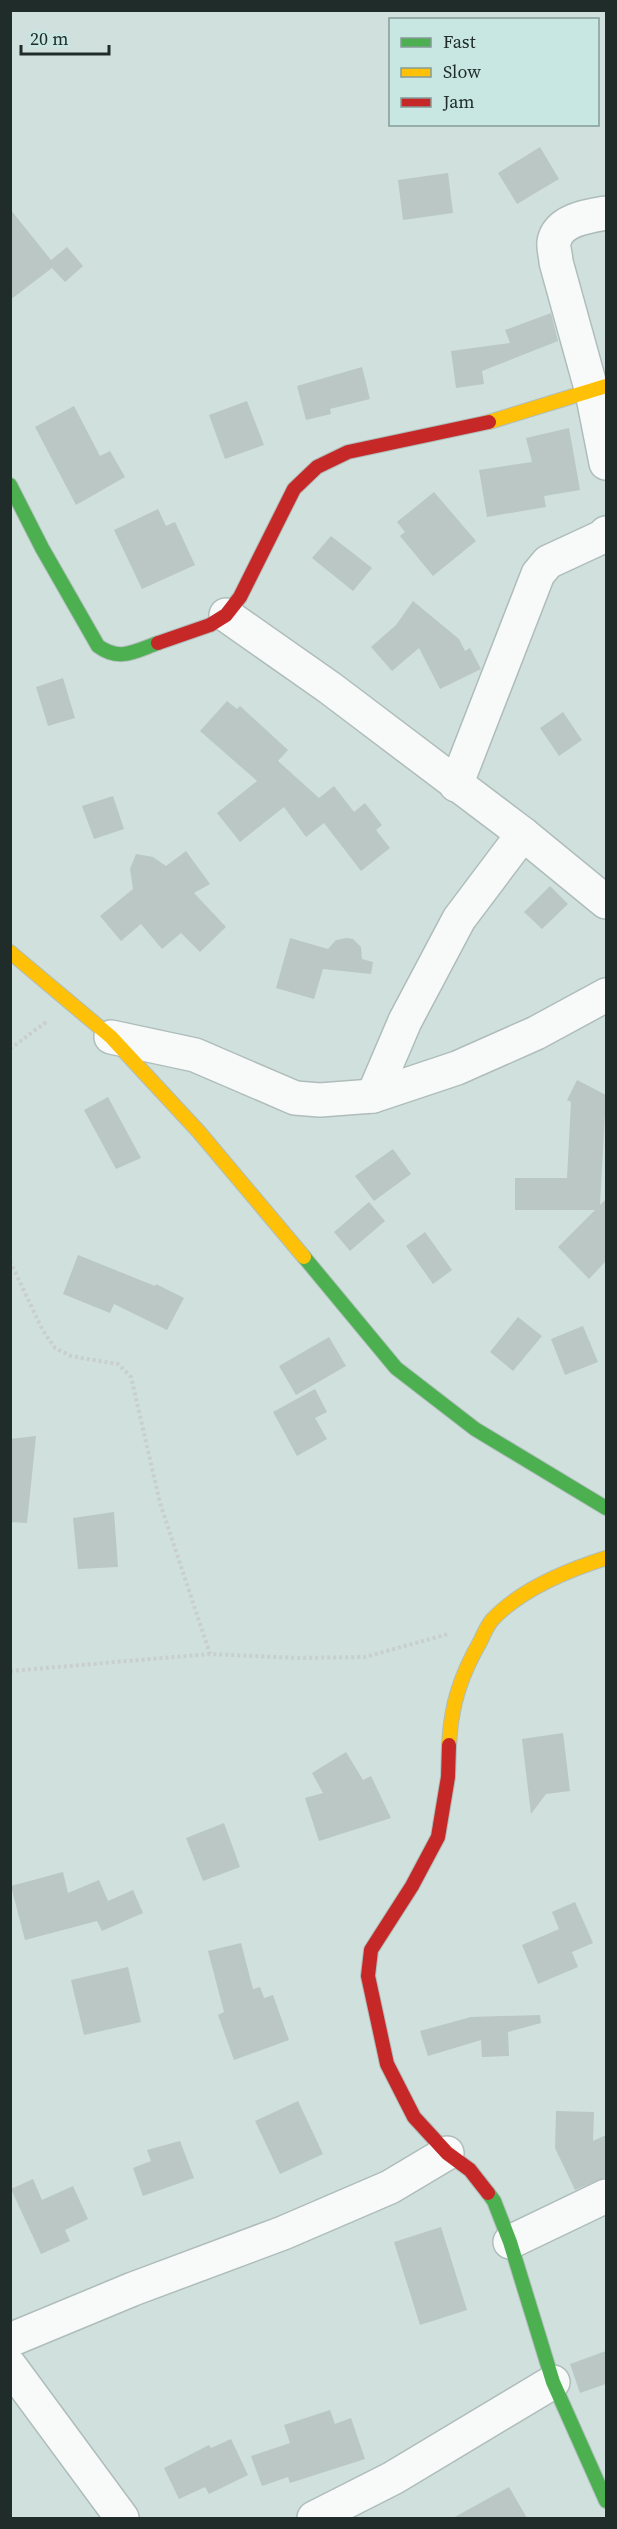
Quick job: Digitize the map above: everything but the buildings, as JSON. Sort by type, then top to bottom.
[{"type":"street","points":[[606,213],[586,217],[564,226],[554,242],[556,262],[599,389],[606,463]]},
{"type":"street","points":[[10,485],[42,548],[98,646],[110,654],[124,655],[210,625],[226,615],[240,597],[294,489],[317,467],[348,452],[507,418],[599,389]]},
{"type":"street","points":[[456,785],[538,574],[548,562],[606,533]]},
{"type":"street","points":[[226,615],[330,688],[523,834],[606,902]]},
{"type":"street","points":[[373,1096],[405,1021],[459,918],[523,834]]},
{"type":"street","points":[[10,952],[111,1037],[199,1132],[396,1368],[475,1430],[606,1508]]},
{"type":"street","points":[[10,976],[60,992]]},
{"type":"street","points":[[111,1037],[195,1055],[295,1098],[320,1100],[373,1096],[457,1068],[527,1038],[606,995]]},
{"type":"street","points":[[606,1558],[575,1568],[526,1593],[492,1620],[463,1671],[450,1723],[448,1777],[438,1837],[412,1886],[371,1950],[368,1976],[387,2064],[414,2117],[447,2153],[470,2170],[494,2202],[510,2242],[553,2382],[606,2501]]},
{"type":"street","points":[[10,2340],[133,2289],[283,2233],[390,2187],[447,2153]]},
{"type":"street","points":[[510,2242],[606,2196]]},
{"type":"street","points":[[10,2366],[122,2518]]},
{"type":"street","points":[[314,2518],[393,2478],[553,2382]]},
{"type":"path","points":[[10,1049],[60,992]]},
{"type":"path","points":[[10,1261],[42,1329],[56,1348],[71,1356],[118,1364],[131,1377],[160,1503],[210,1654]]},
{"type":"path","points":[[10,1671],[210,1654],[297,1658],[365,1657],[492,1620]]},
{"type":"traffic: fast","points":[[10,485],[42,548],[98,646],[113,653],[128,654],[158,643]]},
{"type":"traffic: fast","points":[[304,1257],[396,1368],[475,1429],[606,1508]]},
{"type":"traffic: fast","points":[[488,2193],[494,2201],[510,2242],[553,2382],[606,2501]]},
{"type":"traffic: slow","points":[[489,422],[606,386]]},
{"type":"traffic: slow","points":[[10,952],[111,1037],[199,1132],[304,1257]]},
{"type":"traffic: slow","points":[[449,1745],[458,1690],[468,1665],[492,1620],[503,1609],[530,1590],[606,1558]]},
{"type":"traffic: jam","points":[[158,643],[210,625],[226,615],[240,597],[294,489],[317,467],[348,452],[489,422]]},
{"type":"traffic: jam","points":[[449,1745],[448,1777],[438,1837],[412,1886],[371,1950],[368,1976],[387,2064],[414,2117],[447,2153],[470,2170],[488,2193]]}]
